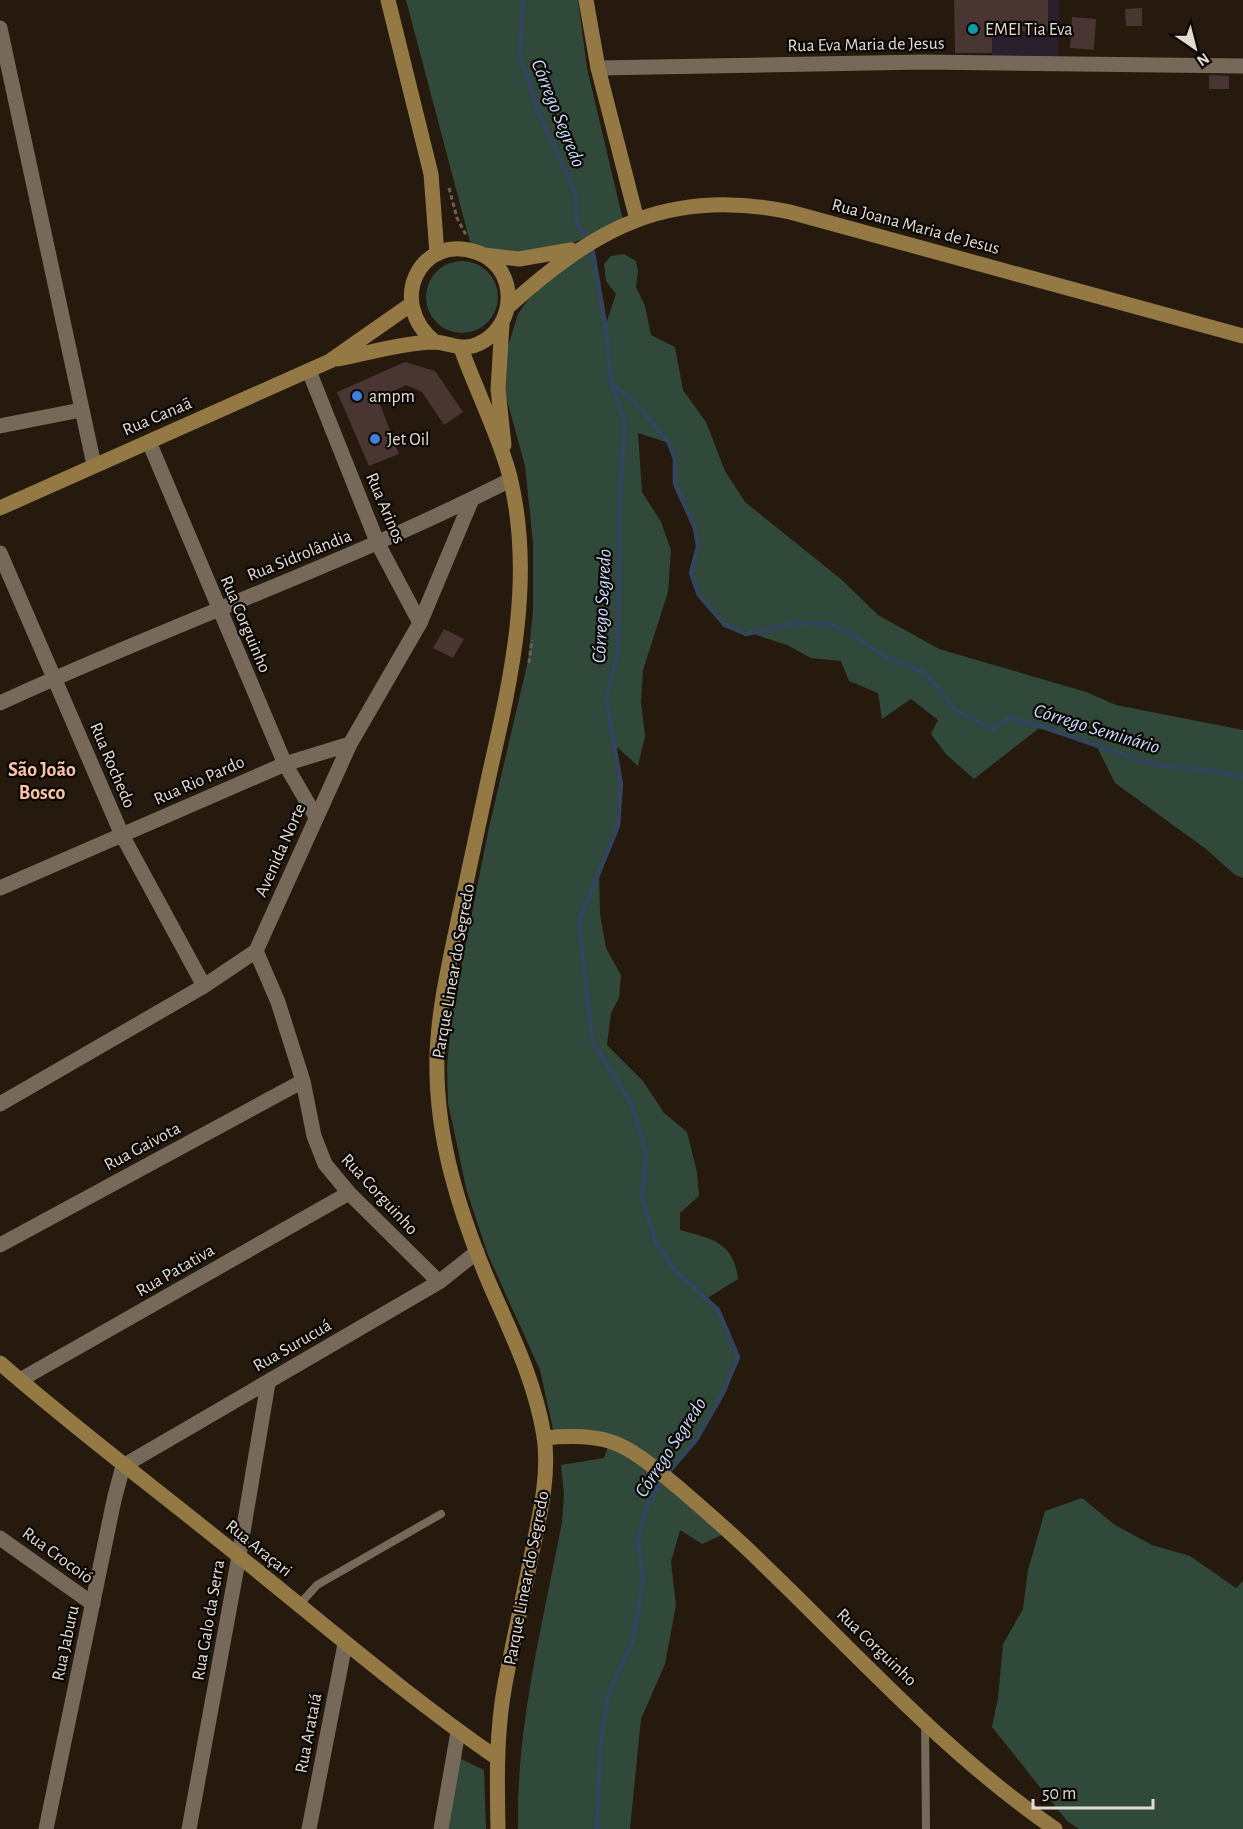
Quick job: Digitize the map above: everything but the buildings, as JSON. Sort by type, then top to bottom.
[{"type":"main road","points":[[388,0],[431,174],[437,254]]},
{"type":"main road","points":[[586,0],[598,68],[637,220]]},
{"type":"main road","name":"Rua Joana Maria de Jesus","points":[[484,255],[519,259],[541,257],[582,246],[637,220],[683,206],[721,202],[757,205],[1243,336]]},
{"type":"main road","name":"Rua Joana Maria de Jesus","points":[[509,306],[582,246]]},
{"type":"main road","points":[[498,1829],[497,1758],[504,1688],[540,1513],[545,1473],[544,1438],[528,1369],[477,1252],[443,1142],[438,1104],[437,1054],[448,969],[515,655],[520,605],[520,558],[498,390],[502,324],[509,306],[508,286],[499,268],[484,255],[462,249],[437,254],[424,263],[416,275],[411,290],[410,305],[414,320],[435,342],[460,348],[477,345],[491,337],[502,324]]},
{"type":"main road","name":"Rua Canaã","points":[[0,508],[330,361],[410,305]]},
{"type":"main road","name":"Rua Canaã","points":[[330,361],[435,342]]},
{"type":"main road","points":[[460,348],[509,476]]},
{"type":"main road","name":"Rua Araçari","points":[[0,1363],[123,1466],[239,1556],[345,1644],[458,1731],[497,1758]]},
{"type":"main road","name":"Rua Corguinho","points":[[544,1438],[565,1437],[612,1442],[631,1451],[652,1466],[727,1528],[925,1721],[998,1786],[1055,1829]]},
{"type":"street","points":[[0,28],[94,465]]},
{"type":"street","name":"Rua Eva Maria de Jesus","points":[[598,68],[922,62],[1243,66]]},
{"type":"street","name":"Rua Arinos","points":[[309,371],[378,544],[420,623]]},
{"type":"street","points":[[0,426],[81,410]]},
{"type":"street","name":"Rua Corguinho","points":[[149,442],[285,764],[316,817]]},
{"type":"street","name":"Rua Sidrolândia","points":[[0,703],[218,609],[378,544],[472,499],[509,476]]},
{"type":"street","name":"Avenida Norte","points":[[256,951],[350,744],[420,623],[472,499]]},
{"type":"street","name":"Rua Rochedo","points":[[0,553],[122,835],[204,986]]},
{"type":"street","name":"Rua Rio Pardo","points":[[0,888],[285,764],[350,744]]},
{"type":"street","points":[[0,1104],[204,986],[256,951]]},
{"type":"street","name":"Rua Corguinho","points":[[256,951],[278,1002],[303,1081],[314,1136],[325,1164],[349,1193],[439,1282]]},
{"type":"street","name":"Rua Gaivota","points":[[0,1245],[303,1081]]},
{"type":"street","name":"Rua Patativa","points":[[20,1380],[349,1193]]},
{"type":"street","name":"Rua Surucuá","points":[[123,1466],[439,1282],[477,1252]]},
{"type":"street","name":"Rua Galo da Serra","points":[[189,1829],[268,1383]]},
{"type":"street","name":"Rua Jaburu","points":[[46,1829],[123,1466]]},
{"type":"street","name":"Rua Crocoió","points":[[0,1538],[93,1604]]},
{"type":"street","name":"Rua Arataiá","points":[[309,1829],[345,1644]]},
{"type":"street","points":[[441,1829],[458,1731]]},
{"type":"lane","points":[[298,1605],[317,1585],[441,1514]]},
{"type":"lane","points":[[925,1721],[926,1829]]},
{"type":"path","points":[[527,673],[533,634]]},
{"type":"shaded area","points":[[992,0],[1059,0],[1058,58],[992,59]]},
{"type":"green space","points":[[406,0],[578,0],[587,68],[623,220],[555,250],[535,254],[498,253],[477,247],[470,242]]},
{"type":"green space","points":[[590,245],[605,327],[616,294],[606,281],[604,264],[611,256],[624,254],[636,261],[638,272],[636,287],[645,306],[651,335],[675,347],[683,390],[706,422],[725,471],[745,502],[842,580],[878,615],[939,649],[1086,692],[1116,705],[1243,730],[1243,878],[1235,875],[1206,849],[1115,783],[1097,747],[1043,725],[974,779],[946,754],[931,734],[938,720],[911,699],[882,719],[878,693],[849,681],[841,661],[811,658],[787,645],[725,625],[699,595],[691,573],[698,546],[695,528],[675,484],[675,459],[669,443],[638,433],[642,492],[661,522],[671,550],[668,592],[643,670],[641,702],[645,736],[638,766],[617,747],[621,784],[618,826],[599,871],[600,914],[606,948],[621,975],[619,998],[611,1013],[607,1045],[643,1081],[664,1113],[687,1132],[697,1172],[699,1196],[680,1213],[680,1230],[711,1239],[719,1244],[726,1249],[735,1266],[738,1279],[706,1299],[718,1310],[738,1357],[708,1419],[669,1475],[724,1534],[702,1544],[680,1530],[671,1562],[676,1605],[665,1664],[641,1719],[630,1829],[518,1829],[521,1752],[526,1713],[562,1522],[564,1494],[561,1465],[604,1458],[610,1441],[554,1434],[540,1370],[488,1255],[467,1192],[448,1103],[447,1067],[452,1014],[488,832],[528,661],[533,610],[533,543],[525,466],[505,393],[502,365],[518,314],[530,297]]},
{"type":"green space","points":[[469,261],[488,271],[496,283],[498,297],[496,311],[488,323],[476,331],[455,333],[436,323],[428,311],[426,290],[436,271],[448,263]]},
{"type":"green space","points":[[1082,1498],[1115,1525],[1152,1545],[1190,1556],[1236,1588],[1243,1581],[1243,1829],[1079,1829],[1067,1821],[992,1727],[998,1698],[1003,1644],[1023,1609],[1028,1570],[1045,1511]]},
{"type":"green space","points":[[455,1756],[484,1770],[486,1829],[445,1829]]},
{"type":"waterway","name":"Córrego Segredo","points":[[523,0],[520,56],[540,117],[575,191],[577,224],[590,239]]},
{"type":"waterway","name":"Córrego Segredo","points":[[592,247],[606,329],[611,383],[625,422],[620,494],[618,651],[606,698],[621,784],[618,826],[579,921],[592,1041],[631,1103],[646,1152],[642,1198],[656,1243],[676,1271],[718,1310],[738,1357],[723,1393],[696,1440],[665,1476],[647,1507],[638,1538],[643,1581],[633,1640],[608,1695],[600,1748],[597,1829]]},
{"type":"waterway","name":"Córrego Seminário","points":[[611,383],[634,401],[669,443],[675,459],[675,484],[695,528],[698,546],[691,573],[699,595],[725,625],[746,634],[797,623],[830,624],[852,634],[887,658],[924,672],[957,711],[993,729],[1009,718],[1044,727],[1147,762],[1218,772],[1243,778]]},
{"type":"place","name":"EMEI Tia Eva","points":[[973,29]]},
{"type":"place","name":"ampm","points":[[357,396]]},
{"type":"place","name":"Jet Oil","points":[[375,439]]},
{"type":"district","name":"São João Bosco","points":[[42,780]]}]
